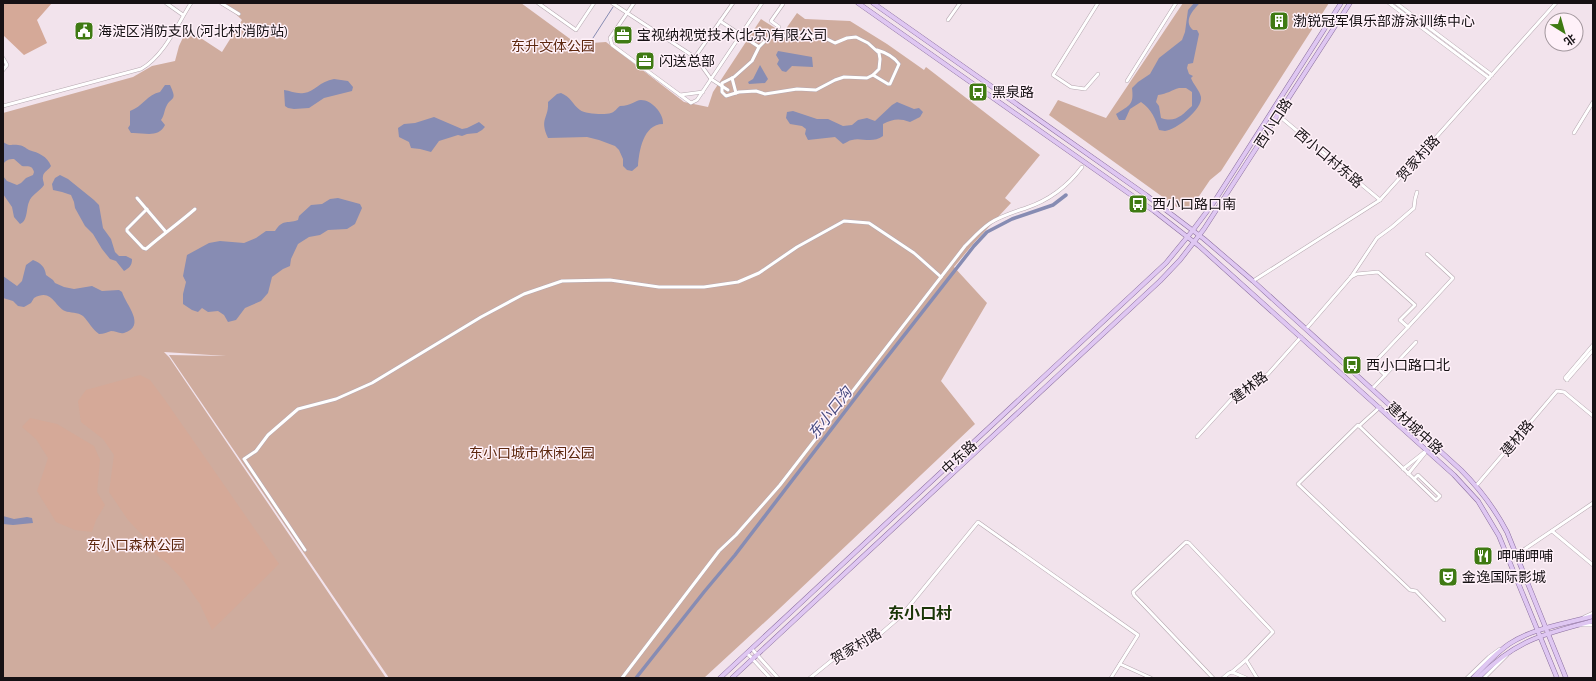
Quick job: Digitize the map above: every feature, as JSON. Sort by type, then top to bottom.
[{"type":"main road","points":[[858,3],[1099,172],[1195,242]]},
{"type":"main road","points":[[874,3],[1104,165],[1193,230]]},
{"type":"main road","name":"西小口路","points":[[1193,230],[1214,202],[1342,3]]},
{"type":"main road","name":"西小口路","points":[[1195,242],[1350,3]]},
{"type":"main road","name":"建材城中路","points":[[1193,230],[1253,281],[1451,461],[1476,486],[1490,503],[1501,521],[1566,678]]},
{"type":"main road","name":"中东路","points":[[720,678],[1146,284],[1166,263],[1193,230]]},
{"type":"main road","name":"建材城中路","points":[[1195,242],[1302,336],[1362,392],[1428,450],[1463,484],[1489,518],[1504,547],[1557,678]]},
{"type":"main road","name":"中东路","points":[[732,678],[1160,281],[1195,242]]},
{"type":"main road","points":[[1362,392],[1369,392],[1370,388],[1368,386]]},
{"type":"main road","points":[[1373,401],[1373,396],[1376,394],[1379,395]]},
{"type":"main road","points":[[1473,678],[1498,652],[1514,641],[1538,631],[1547,631],[1576,623],[1593,616]]},
{"type":"main road","points":[[1576,623],[1593,621]]},
{"type":"main road","points":[[1478,678],[1499,659],[1518,646],[1540,636],[1547,631]]},
{"type":"street","points":[[166,3],[183,15]]},
{"type":"street","points":[[3,106],[141,69],[150,64],[162,49],[191,3]]},
{"type":"street","points":[[221,3],[239,14]]},
{"type":"street","points":[[538,3],[576,30],[594,3]]},
{"type":"street","points":[[612,3],[695,57],[711,79],[728,90]]},
{"type":"street","points":[[634,3],[610,38],[612,45],[689,102],[694,102],[697,100],[703,92],[762,3]]},
{"type":"street","points":[[695,57],[733,3]]},
{"type":"street","points":[[779,27],[771,21],[783,4],[781,3]]},
{"type":"street","points":[[948,20],[960,3]]},
{"type":"street","points":[[1092,3],[1097,5],[1053,75],[1071,87],[1085,89],[1098,74]]},
{"type":"street","points":[[1127,81],[1176,3]]},
{"type":"street","points":[[1389,3],[1489,78]]},
{"type":"street","points":[[1396,3],[1492,75]]},
{"type":"street","name":"贺家村路","points":[[1253,281],[1380,200],[1556,3]]},
{"type":"street","points":[[720,21],[759,47]]},
{"type":"street","points":[[873,75],[890,84],[899,64],[898,61],[877,50],[868,43],[856,38],[847,38],[835,43],[821,36],[804,37],[794,30],[784,36],[774,36],[767,39],[759,47],[752,61],[732,78],[725,81],[721,86],[724,95],[728,96],[736,93],[756,91],[765,94],[797,89],[816,90],[844,77],[864,78],[873,75],[879,69],[880,64],[879,53],[877,50]]},
{"type":"street","points":[[3,58],[8,65],[3,70]]},
{"type":"street","points":[[732,78],[736,93]]},
{"type":"street","points":[[680,96],[703,92]]},
{"type":"street","points":[[1574,133],[1593,102]]},
{"type":"street","name":"西小口村东路","points":[[1278,115],[1380,200]]},
{"type":"street","points":[[622,678],[719,551],[736,535],[780,485],[941,277],[979,231],[991,222],[1010,213],[1037,204],[1052,197],[1070,182],[1082,167]]},
{"type":"street","points":[[1306,329],[1351,277],[1377,238],[1414,208],[1415,199],[1418,192]]},
{"type":"street","points":[[137,198],[166,232]]},
{"type":"street","points":[[147,209],[127,229],[127,231],[143,248],[146,249],[166,232],[178,225],[195,209]]},
{"type":"street","points":[[305,550],[244,459],[256,451],[268,435],[298,409],[336,399],[372,383],[470,324],[524,294],[562,281],[610,280],[660,287],[704,287],[738,282],[759,273],[797,246],[844,221],[869,223],[914,254],[941,277]]},
{"type":"street","points":[[1386,375],[1373,364],[1453,278],[1427,254]]},
{"type":"street","points":[[1351,277],[1357,274],[1378,272],[1415,305],[1400,320],[1408,327]]},
{"type":"street","name":"建林路","points":[[1197,437],[1237,393],[1268,374],[1302,336]]},
{"type":"street","points":[[1372,389],[1416,342]]},
{"type":"street","points":[[1593,345],[1565,378],[1567,380],[1593,350]]},
{"type":"street","name":"建材路","points":[[1476,486],[1558,391],[1564,392],[1593,416]]},
{"type":"street","points":[[1380,407],[1359,426],[1358,425],[1298,484],[1410,590],[1416,591],[1444,620]]},
{"type":"street","points":[[1359,426],[1408,474],[1436,500],[1440,496],[1418,475],[1414,479]]},
{"type":"street","points":[[1403,469],[1428,450]]},
{"type":"street","points":[[1408,474],[1428,450]]},
{"type":"street","points":[[1516,555],[1593,502]]},
{"type":"street","name":"贺家村路","points":[[810,678],[831,661],[879,635],[901,616],[978,522],[1138,635],[1120,664]]},
{"type":"street","points":[[1552,531],[1593,565]]},
{"type":"street","points":[[1213,678],[1143,606],[1133,592],[1186,542],[1189,543],[1273,632],[1246,660],[1223,678]]},
{"type":"street","points":[[1576,623],[1593,613]]},
{"type":"street","points":[[1576,623],[1593,625]]},
{"type":"street","points":[[1467,678],[1489,657],[1514,641]]},
{"type":"street","points":[[1484,678],[1518,646]]},
{"type":"street","points":[[752,649],[778,678]]},
{"type":"street","points":[[747,653],[770,678]]},
{"type":"street","points":[[1246,660],[1257,678]]},
{"type":"street","points":[[1111,678],[1120,664],[1151,678]]},
{"type":"street","points":[[1232,672],[1246,678]]},
{"type":"green space","points":[[224,3],[521,3],[577,44],[606,42],[684,102],[708,107],[713,92],[761,19],[783,33],[797,13],[805,19],[850,21],[887,44],[924,70],[926,67],[1040,155],[1005,198],[1011,203],[954,267],[987,303],[941,381],[975,424],[704,678],[389,678],[169,355],[226,356],[164,352],[169,357],[386,678],[3,678],[3,113],[133,77],[152,66],[175,61],[179,46],[187,29],[222,52],[242,20]]},
{"type":"green space","points":[[1183,3],[1329,3],[1221,171],[1210,180],[1191,208],[1178,208],[1049,115],[1058,100],[1106,118]]},
{"type":"shaded area","points":[[3,3],[52,3],[37,20],[47,43],[24,55],[3,35]]},
{"type":"shaded area","points":[[140,375],[150,380],[165,400],[279,564],[212,630],[200,604],[183,580],[168,564],[151,551],[148,541],[128,520],[109,492],[114,455],[103,439],[81,422],[78,401],[86,390]]},
{"type":"shaded area","points":[[30,418],[57,424],[94,446],[100,460],[97,492],[105,505],[96,520],[92,532],[75,530],[56,522],[37,491],[48,458],[36,439],[22,427]]},
{"type":"water","points":[[1194,3],[1200,3],[1192,12],[1189,19],[1190,27],[1193,30],[1197,30],[1199,34],[1193,63],[1188,64],[1187,68],[1189,74],[1193,76],[1191,78],[1201,97],[1198,107],[1182,123],[1170,130],[1165,131],[1159,130],[1153,114],[1141,102],[1130,109],[1125,120],[1119,120],[1116,114],[1125,109],[1132,101],[1132,88],[1150,74],[1159,58],[1182,40],[1185,32],[1188,10]],"holes":[[[1179,88],[1186,88],[1192,92],[1192,106],[1175,119],[1171,120],[1161,118],[1159,106],[1156,102],[1158,95]]]},
{"type":"water","points":[[778,51],[812,57],[813,67],[792,66],[786,72],[782,71],[777,64],[779,60],[776,55]]},
{"type":"water","points":[[760,65],[768,79],[765,83],[749,84],[748,82],[753,79]]},
{"type":"water","points":[[334,79],[348,81],[353,87],[352,91],[324,98],[309,108],[294,109],[285,106],[284,90],[304,93],[311,91],[329,80]]},
{"type":"water","points":[[165,85],[170,85],[174,97],[166,107],[161,120],[165,125],[158,132],[150,134],[131,133],[128,128],[130,125],[130,111],[138,107],[152,95],[160,92]]},
{"type":"water","points":[[561,93],[567,96],[580,110],[595,114],[611,113],[620,106],[628,105],[639,100],[649,102],[662,116],[663,124],[656,125],[647,134],[641,147],[638,166],[632,171],[627,170],[623,166],[623,159],[619,150],[615,146],[587,137],[548,138],[545,131],[544,122],[548,102],[557,94]]},
{"type":"water","points":[[897,102],[914,109],[919,108],[923,112],[920,117],[910,122],[896,120],[883,124],[883,136],[875,140],[855,139],[843,144],[835,137],[808,140],[805,134],[806,129],[802,126],[790,124],[786,118],[787,112],[793,111],[817,119],[828,119],[843,126],[852,125],[858,120],[867,118],[875,121]]},
{"type":"water","points":[[434,117],[462,129],[479,122],[485,127],[477,133],[462,136],[458,135],[439,141],[431,152],[411,148],[409,142],[399,137],[398,128],[404,124],[415,123]]},
{"type":"water","points":[[3,142],[9,145],[24,147],[45,157],[51,166],[44,174],[44,185],[30,200],[26,218],[20,224],[14,217],[12,207],[3,194],[3,176],[7,181],[17,185],[33,175],[34,172],[31,167],[22,166],[14,159],[7,160],[3,165]]},
{"type":"water","points":[[60,175],[68,179],[99,205],[103,228],[111,239],[115,252],[119,256],[126,256],[132,259],[131,265],[127,269],[124,271],[116,261],[110,259],[102,249],[93,234],[85,226],[75,208],[71,195],[53,190],[52,184],[55,178]]},
{"type":"water","points":[[338,198],[360,204],[362,208],[355,224],[347,229],[328,230],[320,235],[309,237],[298,244],[291,259],[290,266],[272,277],[268,293],[261,301],[245,308],[236,320],[228,322],[224,315],[218,311],[208,312],[202,308],[198,312],[183,304],[183,294],[186,282],[183,276],[187,255],[209,243],[220,241],[244,243],[256,238],[266,231],[275,231],[283,223],[298,220],[299,216],[311,205],[322,204],[330,199]]},
{"type":"water","points":[[33,260],[42,266],[46,275],[55,283],[64,287],[74,289],[92,286],[102,291],[119,290],[122,292],[135,320],[131,330],[124,333],[111,331],[99,334],[83,316],[61,309],[49,296],[45,295],[40,295],[34,298],[31,303],[24,307],[18,306],[13,301],[3,298],[3,276],[17,286],[22,281],[26,265]]},
{"type":"water","points":[[3,516],[14,519],[27,517],[32,518],[33,523],[13,525],[3,524]]},
{"type":"waterway","points":[[593,38],[613,7]]},
{"type":"waterway","name":"东小口沟","points":[[636,678],[735,555],[974,246],[987,232],[1012,219],[1053,205],[1066,195]]},
{"type":"place","name":"渤锐冠军俱乐部游泳训练中心","points":[[1279,21]]},
{"type":"place","name":"海淀区消防支队(河北村消防站)","points":[[84,31]]},
{"type":"place","name":"宝视纳视觉技术(北京)有限公司","points":[[623,35]]},
{"type":"place","name":"闪送总部","points":[[645,61]]},
{"type":"place","name":"黑泉路","points":[[978,92]]},
{"type":"place","name":"西小口路口南","points":[[1138,204]]},
{"type":"place","name":"西小口路口北","points":[[1352,365]]},
{"type":"place","name":"呷哺呷哺","points":[[1483,556]]},
{"type":"place","name":"金逸国际影城","points":[[1448,577]]},
{"type":"district","name":"东小口村","points":[[920,613]]},
{"type":"park label","name":"东升文体公园","points":[[553,46]]},
{"type":"park label","name":"东小口城市休闲公园","points":[[532,453]]},
{"type":"park label","name":"东小口森林公园","points":[[136,545]]}]
